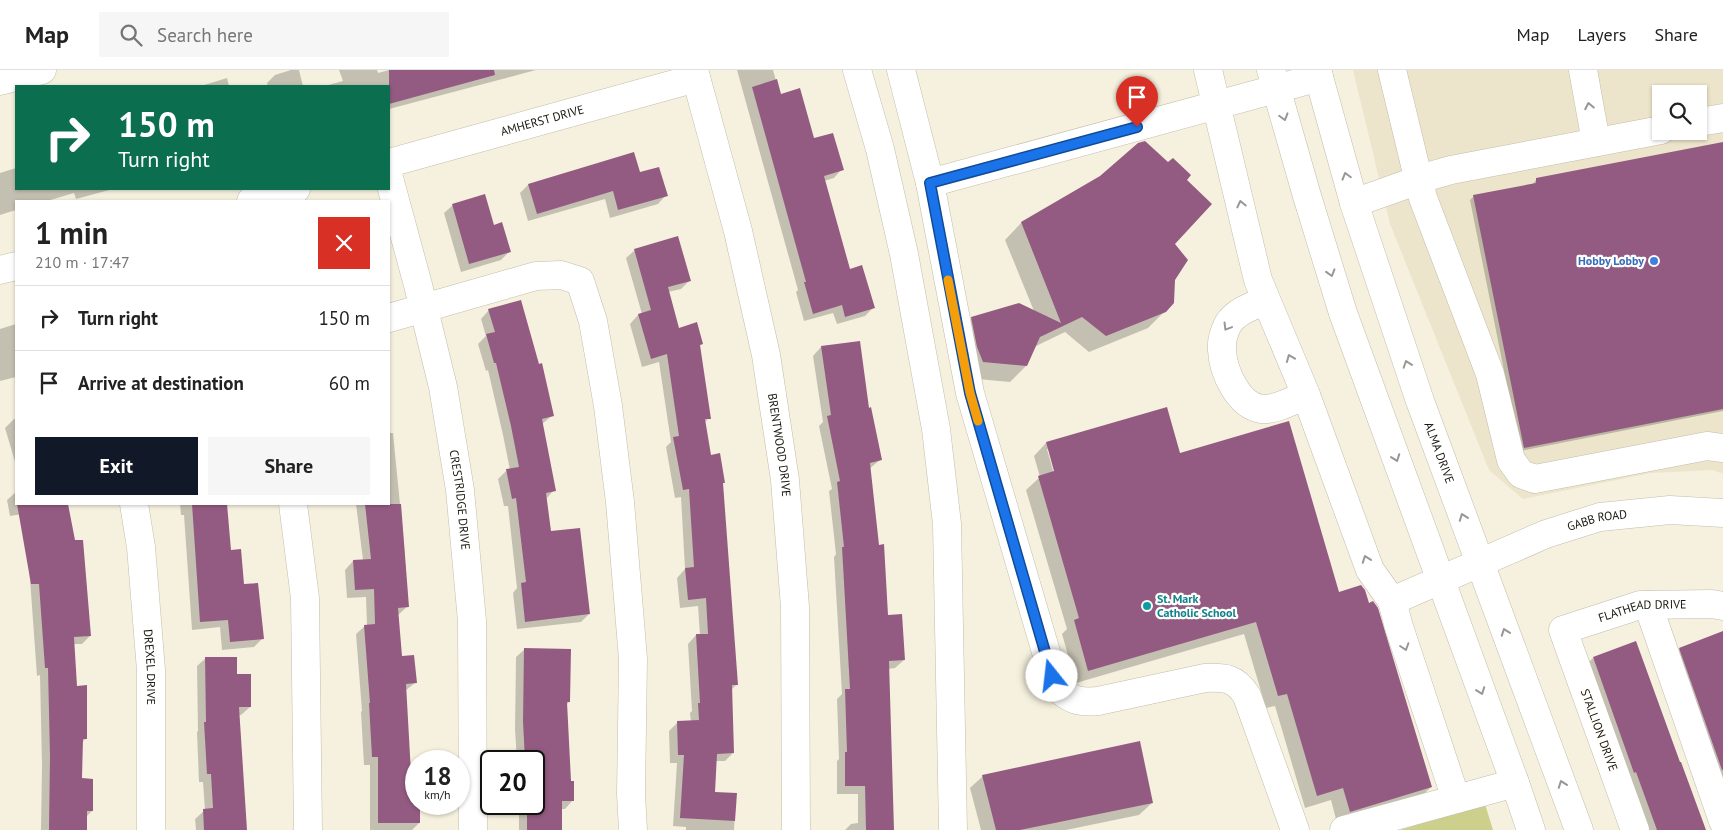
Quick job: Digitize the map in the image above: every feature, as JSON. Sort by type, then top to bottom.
[{"type":"street","points":[[0,81],[42,70]]},
{"type":"street","points":[[858,70],[880,149],[904,254],[936,429],[948,524],[953,830]]},
{"type":"street","points":[[901,70],[930,183],[970,393],[1056,686],[1072,699],[1084,702],[1098,701],[1205,678],[1220,677],[1232,680],[1242,687],[1247,696],[1295,830]]},
{"type":"street","points":[[1208,70],[1218,105],[1258,280],[1306,395],[1370,570],[1392,601],[1456,800]]},
{"type":"street","points":[[1392,70],[1423,198],[1490,374],[1511,460],[1521,474],[1535,479],[1707,446],[1723,448]]},
{"type":"street","points":[[1583,70],[1596,142]]},
{"type":"street","name":"AMHERST DRIVE","points":[[390,163],[695,74]]},
{"type":"street","name":"BRENTWOOD DRIVE","points":[[695,74],[738,231],[766,355],[785,480],[795,606],[796,830]]},
{"type":"street","points":[[930,183],[1218,105],[1273,80],[1318,74]]},
{"type":"street","name":"ALMA DRIVE","points":[[1318,74],[1354,203],[1420,401],[1579,830]]},
{"type":"street","points":[[1273,80],[1343,313],[1531,830]]},
{"type":"street","points":[[1707,121],[1723,118]]},
{"type":"street","points":[[1354,203],[1451,170],[1652,132]]},
{"type":"street","name":"CRESTRIDGE DRIVE","points":[[390,182],[443,387],[460,490],[472,620],[473,830]]},
{"type":"street","points":[[255,200],[292,190]]},
{"type":"street","points":[[0,270],[15,266]]},
{"type":"street","points":[[390,318],[536,276],[561,275],[580,281],[593,322],[608,406],[620,502],[633,659],[631,794],[633,830]]},
{"type":"street","points":[[1266,300],[1240,312],[1229,322],[1222,336],[1221,349],[1229,378],[1241,397],[1251,406],[1263,409],[1306,395]]},
{"type":"street","name":"DREXEL DRIVE","points":[[134,505],[141,547],[151,670],[151,830]]},
{"type":"street","points":[[293,505],[305,598],[308,830]]},
{"type":"street","name":"GABB ROAD","points":[[1392,601],[1546,534],[1600,517],[1670,510],[1723,513]]},
{"type":"street","name":"FLATHEAD DRIVE","points":[[1563,630],[1640,605],[1712,604],[1723,606]]},
{"type":"street","points":[[1648,605],[1723,821]]},
{"type":"street","name":"STALLION DRIVE","points":[[1563,630],[1635,830]]},
{"type":"street","points":[[1344,830],[1515,783]]},
{"type":"shaded area","points":[[1353,70],[1723,70],[1723,474],[1713,470],[1651,473],[1523,499],[1489,470],[1390,224]]},
{"type":"green space","points":[[1485,804],[1493,830],[1400,830]]},
{"type":"building","points":[[389,70],[494,70],[495,75],[390,104]]},
{"type":"building","points":[[777,79],[781,94],[800,88],[814,138],[833,133],[844,170],[824,176],[850,269],[862,265],[875,308],[845,317],[842,305],[813,314],[804,282],[806,282],[752,87]]},
{"type":"building","points":[[1145,141],[1168,162],[1173,158],[1191,175],[1187,180],[1212,204],[1175,244],[1188,260],[1175,280],[1174,303],[1166,312],[1106,336],[1082,317],[1040,337],[1027,366],[983,362],[977,347],[971,317],[1019,303],[1061,323],[1021,222],[1100,176],[1138,143]]},
{"type":"building","points":[[1723,142],[1723,409],[1524,448],[1473,195],[1536,183],[1536,178]]},
{"type":"building","points":[[634,152],[640,172],[659,167],[668,196],[618,210],[613,191],[537,214],[528,184]]},
{"type":"building","points":[[485,194],[494,225],[502,222],[511,252],[469,264],[452,204]]},
{"type":"building","points":[[678,236],[691,281],[668,287],[679,328],[697,322],[703,344],[700,345],[711,419],[705,419],[711,455],[720,453],[725,483],[723,483],[738,685],[732,685],[734,753],[717,754],[715,792],[737,793],[735,821],[680,818],[684,755],[678,755],[677,721],[699,720],[698,703],[700,703],[696,634],[708,634],[706,598],[688,600],[685,568],[694,567],[689,489],[683,490],[673,437],[679,436],[667,354],[651,359],[638,314],[651,310],[634,249]]},
{"type":"building","points":[[521,300],[539,364],[542,363],[554,416],[542,419],[556,491],[546,493],[551,531],[580,528],[590,614],[525,622],[521,583],[526,582],[516,498],[512,499],[506,469],[519,467],[496,363],[494,363],[486,334],[495,332],[488,309]]},
{"type":"building","points":[[860,341],[869,408],[871,407],[882,460],[870,463],[879,545],[884,544],[888,615],[902,614],[905,660],[889,661],[894,830],[866,830],[865,786],[845,786],[845,752],[847,752],[845,689],[850,689],[842,547],[844,547],[837,482],[840,481],[827,416],[831,415],[821,346]]},
{"type":"building","name":"St. Mark Catholic School","points":[[1167,407],[1180,453],[1289,421],[1339,592],[1361,585],[1365,590],[1369,603],[1373,601],[1378,608],[1432,787],[1350,812],[1343,788],[1317,796],[1287,694],[1278,696],[1256,622],[1088,671],[1074,620],[1079,618],[1038,476],[1054,471],[1046,442]]},
{"type":"building","points":[[401,504],[409,607],[398,608],[402,656],[414,655],[417,683],[406,684],[410,750],[405,750],[405,815],[420,815],[420,823],[378,823],[378,757],[372,757],[364,625],[375,624],[374,589],[355,590],[353,560],[371,559],[365,505]]},
{"type":"building","points":[[17,505],[68,505],[75,540],[83,540],[91,636],[74,637],[77,686],[87,685],[87,739],[83,739],[82,778],[93,779],[93,811],[87,811],[87,830],[49,830],[48,668],[45,668],[39,584],[31,584]]},
{"type":"building","points":[[192,505],[227,505],[231,550],[241,549],[244,584],[258,583],[264,639],[230,642],[228,620],[200,622]]},
{"type":"building","points":[[1723,631],[1723,770],[1722,770],[1679,648]]},
{"type":"building","points":[[1636,641],[1706,830],[1657,830],[1636,772],[1634,773],[1593,657]]},
{"type":"building","points":[[524,648],[571,649],[570,702],[567,702],[571,781],[574,781],[574,801],[562,801],[562,830],[527,830],[527,815],[545,815],[545,750],[524,750]]},
{"type":"building","points":[[205,657],[237,657],[237,674],[251,674],[251,707],[239,707],[247,830],[204,830],[203,809],[213,808],[211,774],[207,774],[204,722],[206,722]]},
{"type":"building","points":[[1140,741],[1153,803],[1020,830],[996,830],[982,775]]},
{"type":"slow traffic","points":[[948,280],[970,393],[978,421]]},
{"type":"place","name":"Hobby Lobby","points":[[1654,261]]},
{"type":"place","name":"St. Mark Catholic School","points":[[1147,606]]},
{"type":"route","points":[[1052,676],[970,393],[930,183],[1137,127]]}]
